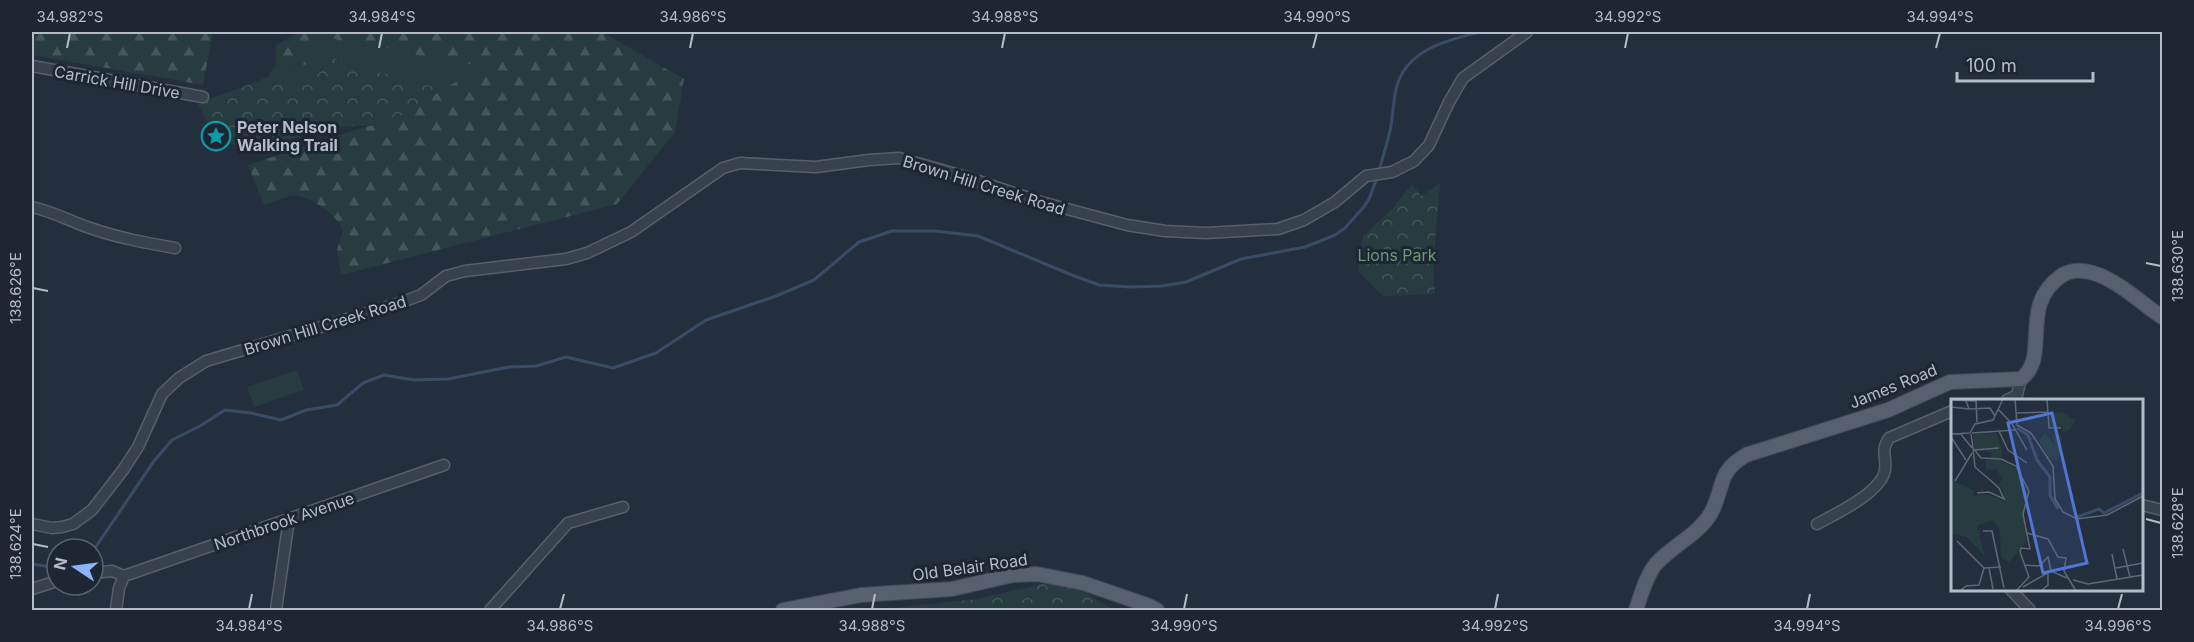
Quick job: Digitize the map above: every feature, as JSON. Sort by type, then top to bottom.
[{"type":"main road","points":[[2021,379],[2028,374],[2033,364],[2035,327],[2038,306],[2043,293],[2063,274],[2077,270],[2094,273],[2113,281],[2163,317]]},
{"type":"main road","name":"James Road","points":[[1636,610],[1642,590],[1654,566],[1710,514],[1723,478],[1733,464],[1746,455],[1888,410],[1950,382],[2021,379]]},
{"type":"main road","name":"Old Belair Road","points":[[783,610],[861,595],[952,589],[1013,575],[1037,574],[1083,583],[1147,604],[1157,610]]},
{"type":"street","name":"Brown Hill Creek Road","points":[[32,524],[52,528],[73,524],[92,510],[133,455],[162,394],[178,378],[206,361],[394,306],[421,295],[446,276],[465,271],[566,259],[587,253],[631,232],[723,168],[740,163],[816,167],[899,158],[1041,202],[1107,220],[1165,231],[1206,233],[1278,229],[1304,220],[1335,202],[1366,176],[1392,172],[1414,161],[1429,145],[1463,78],[1527,32]]},
{"type":"street","name":"Carrick Hill Drive","points":[[32,66],[203,97]]},
{"type":"street","points":[[32,207],[51,211],[112,236],[175,248]]},
{"type":"street","points":[[2009,399],[2017,395],[2021,379]]},
{"type":"street","points":[[1817,524],[1845,509],[1878,482],[1885,471],[1883,452],[1888,438],[1951,412]]},
{"type":"street","name":"Northbrook Avenue","points":[[124,576],[444,465]]},
{"type":"street","points":[[2143,505],[2163,510]]},
{"type":"street","points":[[490,610],[568,523],[623,507]]},
{"type":"street","points":[[276,610],[289,519]]},
{"type":"street","points":[[105,572],[112,571],[124,576],[119,588],[116,610]]},
{"type":"street","points":[[2013,591],[2030,610]]},
{"type":"green space","points":[[32,32],[213,32],[203,85],[32,55]]},
{"type":"green space","points":[[300,32],[602,32],[684,79],[675,132],[617,204],[341,275],[337,250],[343,230],[335,218],[314,202],[299,197],[286,197],[264,205],[248,165],[383,123],[479,69],[475,63],[453,65],[404,51],[353,44],[329,37],[317,45],[316,65],[276,64],[276,45]]},
{"type":"green space","points":[[328,37],[353,44],[404,51],[444,63],[476,62],[479,69],[450,86],[431,86],[383,73],[361,71],[331,57],[315,77],[304,80],[268,77],[276,64],[316,65],[317,44]]},
{"type":"green space","points":[[331,57],[361,71],[383,73],[431,86],[450,86],[407,112],[381,124],[340,127],[263,144],[232,144],[217,141],[198,104],[268,77],[304,80],[315,77],[322,70],[324,60]]},
{"type":"green space","name":"Lions Park","points":[[1440,183],[1433,265],[1435,294],[1383,296],[1358,271],[1363,236],[1392,209],[1412,184],[1421,196]]},
{"type":"green space","points":[[297,370],[304,390],[254,407],[247,387]]},
{"type":"green space","points":[[1063,579],[1114,610],[874,610],[977,599]]},
{"type":"waterway","points":[[1379,172],[1390,131],[1396,89],[1408,65],[1418,56],[1441,43],[1480,32]]},
{"type":"waterway","points":[[102,537],[154,461],[172,440],[225,410],[281,420],[306,410],[337,405],[363,383],[384,375],[414,380],[448,379],[509,367],[536,366],[566,357],[613,368],[656,353],[706,320],[776,296],[814,280],[859,242],[892,231],[935,231],[978,236],[1099,285],[1162,286],[1186,282],[1241,259],[1305,247],[1335,235],[1345,228],[1363,208],[1377,178]]},
{"type":"waterway","points":[[32,564],[45,566]]},
{"type":"place","name":"Peter Nelson Walking Trail","points":[[216,136]]}]
